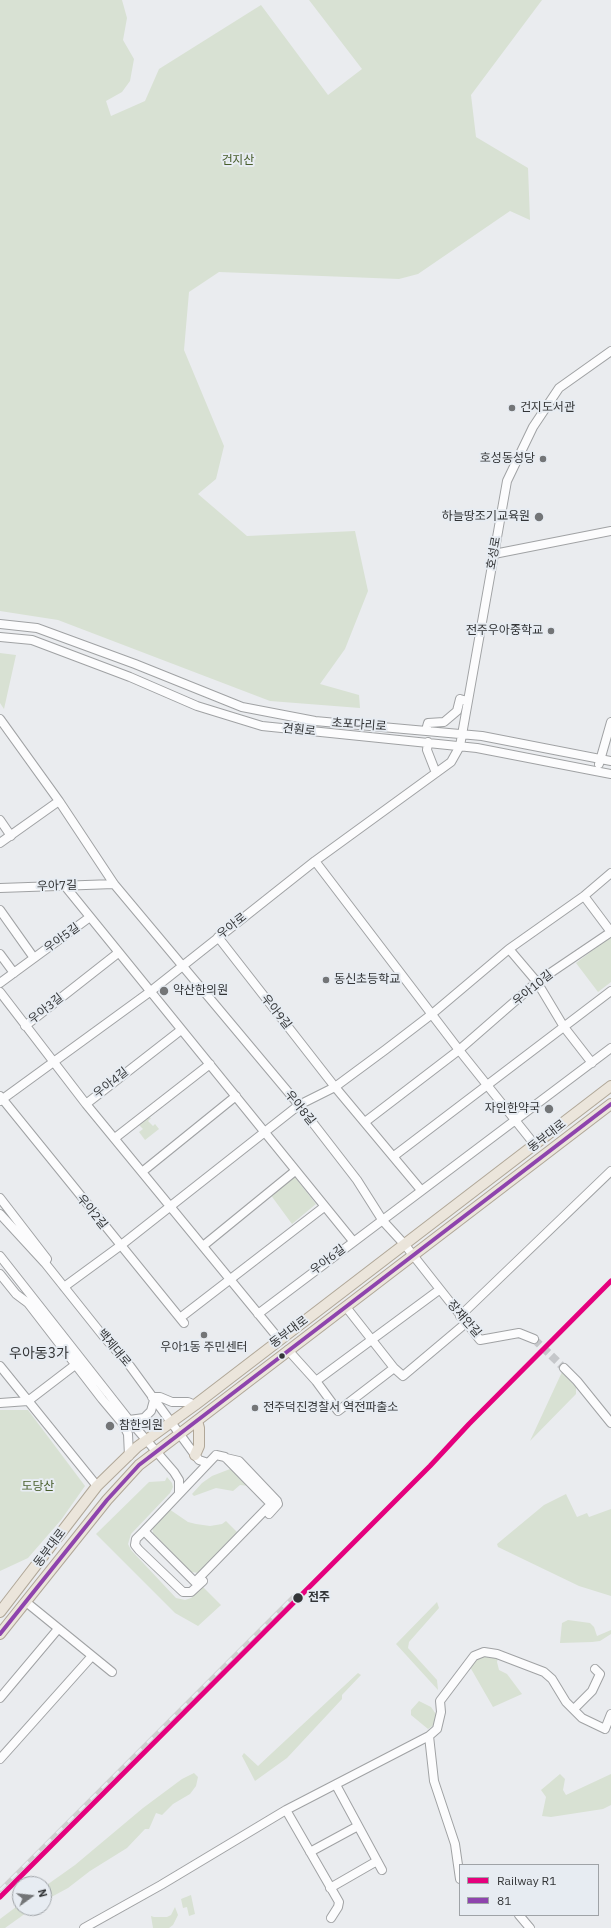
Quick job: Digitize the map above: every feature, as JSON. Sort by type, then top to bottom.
[{"type":"main road","name":"동부대로","points":[[0,1612],[98,1486],[146,1440],[195,1405],[279,1339],[611,1086]]},
{"type":"main road","name":"동부대로","points":[[0,1634],[107,1500],[135,1469],[288,1350],[611,1104]]},
{"type":"main road","points":[[195,1455],[199,1446],[199,1428],[197,1421]]},
{"type":"street","name":"호성로","points":[[460,746],[507,481],[533,427],[559,388],[611,351]]},
{"type":"street","points":[[494,554],[611,530]]},
{"type":"street","name":"초포다리로","points":[[0,624],[36,628],[135,664],[242,707],[315,721],[462,733],[544,747],[611,761]]},
{"type":"street","name":"견훤로","points":[[0,637],[32,640],[130,677],[197,706],[262,726],[460,746],[611,774]]},
{"type":"street","points":[[426,730],[428,723],[444,722],[457,711],[460,699],[467,701]]},
{"type":"street","points":[[0,719],[59,801],[114,884],[182,964]]},
{"type":"street","points":[[597,771],[611,722]]},
{"type":"street","points":[[428,742],[427,750],[431,757],[431,765],[436,773]]},
{"type":"street","name":"우아로","points":[[1,1099],[151,990],[182,964],[315,861],[451,762],[460,746]]},
{"type":"street","points":[[0,843],[59,801]]},
{"type":"street","points":[[0,820],[11,836]]},
{"type":"street","points":[[315,861],[459,1050],[515,1122],[535,1145]]},
{"type":"street","points":[[64,1288],[120,1246],[299,1105],[335,1087],[385,1050],[432,1014],[509,948],[584,896],[611,874]]},
{"type":"street","name":"우아7길","points":[[0,888],[114,884]]},
{"type":"street","name":"우아5길","points":[[65,886],[118,953],[151,990]]},
{"type":"street","points":[[584,896],[611,932]]},
{"type":"street","points":[[0,910],[34,958],[0,983]]},
{"type":"street","name":"우아5길","points":[[34,958],[90,917]]},
{"type":"street","name":"우아10길","points":[[365,1122],[459,1050],[537,982],[611,932]]},
{"type":"street","name":"우아9길","points":[[218,937],[335,1087],[394,1156],[420,1190]]},
{"type":"street","points":[[509,948],[537,982],[564,1027],[592,1063]]},
{"type":"street","name":"우아3길","points":[[25,1026],[118,953]]},
{"type":"street","points":[[0,954],[14,972]]},
{"type":"street","name":"우아8길","points":[[182,964],[299,1105],[357,1180],[383,1221],[405,1244],[413,1255]]},
{"type":"street","name":"우아6길","points":[[151,990],[181,1030],[265,1131],[295,1171],[353,1241],[258,1314]]},
{"type":"street","points":[[394,1156],[443,1117],[611,991]]},
{"type":"street","name":"우아3길","points":[[0,992],[53,1062]]},
{"type":"street","name":"우아4길","points":[[86,1104],[136,1063],[181,1030]]},
{"type":"street","points":[[353,1241],[383,1221],[420,1190],[515,1122],[611,1048]]},
{"type":"street","name":"우아4길","points":[[53,1062],[279,1339]]},
{"type":"street","points":[[115,1138],[210,1064]]},
{"type":"street","points":[[142,1172],[236,1096]]},
{"type":"street","name":"우아2길","points":[[1,1099],[182,1321],[230,1280]]},
{"type":"street","points":[[203,1246],[250,1206],[295,1171]]},
{"type":"street","points":[[460,1316],[611,1171]]},
{"type":"street","name":"백제대로","points":[[0,1198],[47,1258],[45,1263]]},
{"type":"street","points":[[230,1280],[324,1207]]},
{"type":"street","name":"백제대로","points":[[0,1214],[45,1263],[64,1288],[130,1366],[178,1435],[199,1460],[208,1463]]},
{"type":"street","name":"장재안길","points":[[413,1255],[439,1290],[480,1340],[519,1333],[534,1339]]},
{"type":"street","points":[[0,1256],[99,1383],[179,1480],[180,1492]]},
{"type":"street","points":[[0,1274],[16,1294],[28,1303],[42,1309]]},
{"type":"street","points":[[316,1381],[439,1290]]},
{"type":"street","points":[[28,1303],[123,1424],[128,1434],[129,1456]]},
{"type":"street","points":[[346,1307],[394,1368],[403,1376],[466,1323]]},
{"type":"street","points":[[42,1309],[44,1324]]},
{"type":"street","name":"동부대로","points":[[288,1350],[316,1381],[338,1411],[394,1368]]},
{"type":"street","points":[[0,1403],[28,1401],[75,1364]]},
{"type":"street","points":[[0,1366],[98,1486]]},
{"type":"street","points":[[564,1368],[577,1381],[611,1423]]},
{"type":"street","points":[[86,1378],[99,1383]]},
{"type":"street","points":[[99,1383],[102,1399]]},
{"type":"street","points":[[129,1420],[144,1418],[151,1411],[153,1398],[160,1397],[172,1402],[188,1402],[195,1405]]},
{"type":"street","points":[[216,1455],[239,1461],[278,1504],[191,1592],[183,1592],[139,1550],[135,1545],[136,1539],[208,1463],[216,1455]]},
{"type":"street","points":[[144,1531],[195,1582],[271,1504],[225,1457]]},
{"type":"street","points":[[26,1602],[112,1672]]},
{"type":"street","points":[[0,1698],[58,1629]]},
{"type":"street","points":[[84,1928],[286,1810],[429,1736],[436,1728],[441,1712],[440,1701],[474,1656],[484,1652],[506,1656],[544,1672],[552,1679],[566,1702],[582,1718],[604,1729],[611,1714]]},
{"type":"street","points":[[0,1759],[92,1656]]},
{"type":"street","points":[[574,1710],[592,1691],[600,1674],[594,1669]]},
{"type":"street","points":[[429,1736],[434,1780],[455,1844],[459,1872]]},
{"type":"street","points":[[336,1785],[382,1870]]},
{"type":"street","points":[[286,1810],[339,1902],[338,1907],[331,1918]]},
{"type":"street","points":[[310,1852],[358,1826]]},
{"type":"street","points":[[330,1888],[377,1861]]},
{"type":"street","points":[[520,1916],[530,1928]]},
{"type":"green space","name":"건지산","points":[[0,0],[122,0],[127,18],[123,40],[134,59],[130,81],[122,92],[106,101],[111,116],[145,101],[159,69],[261,5],[328,95],[362,69],[309,0],[542,0],[471,95],[476,137],[528,168],[530,220],[510,211],[418,274],[399,279],[219,272],[189,292],[184,350],[224,446],[216,479],[198,494],[247,536],[355,531],[368,591],[345,649],[320,684],[359,695],[360,708],[270,701],[58,620],[0,611]]},
{"type":"green space","points":[[0,653],[16,655],[4,709],[0,703]]},
{"type":"green space","points":[[611,936],[611,982],[598,992],[576,963]]},
{"type":"green space","points":[[149,1117],[151,1118],[148,1121],[153,1126],[155,1124],[159,1129],[145,1140],[139,1132],[143,1129],[139,1125]]},
{"type":"green space","points":[[294,1176],[316,1204],[292,1224],[270,1194]]},
{"type":"green space","points":[[562,1372],[576,1387],[576,1394],[530,1441]]},
{"type":"green space","name":"도당산","points":[[0,1410],[28,1410],[85,1486],[61,1520],[28,1558],[0,1571]]},
{"type":"green space","points":[[230,1469],[234,1470],[250,1486],[240,1485],[233,1491],[216,1488],[194,1496],[192,1494],[202,1483],[212,1476]]},
{"type":"green space","points":[[167,1477],[172,1483],[173,1487],[170,1493],[131,1534],[128,1544],[131,1550],[176,1598],[185,1600],[191,1598],[203,1587],[221,1605],[198,1626],[175,1613],[96,1534],[149,1482],[165,1481]]},
{"type":"green space","points":[[566,1494],[577,1517],[587,1513],[589,1517],[611,1509],[611,1596],[579,1586],[498,1547],[497,1544],[544,1505]]},
{"type":"green space","points":[[169,1509],[188,1522],[196,1524],[210,1526],[222,1524],[226,1521],[239,1534],[202,1571],[198,1573],[191,1572],[153,1533],[152,1527]]},
{"type":"green space","points":[[437,1602],[439,1608],[409,1642],[408,1648],[437,1680],[438,1690],[396,1644]]},
{"type":"green space","points":[[568,1620],[590,1623],[594,1627],[597,1636],[611,1630],[611,1634],[600,1641],[560,1643],[562,1623]]},
{"type":"green space","points":[[485,1655],[498,1658],[497,1662],[499,1670],[507,1674],[522,1694],[493,1707],[470,1667],[477,1658]]},
{"type":"green space","points":[[358,1673],[361,1675],[342,1695],[342,1699],[287,1758],[255,1781],[242,1756],[244,1753],[258,1766]]},
{"type":"green space","points":[[419,1701],[431,1707],[438,1717],[434,1725],[428,1729],[411,1715],[411,1710]]},
{"type":"green space","points":[[194,1773],[198,1777],[196,1786],[190,1794],[173,1804],[162,1815],[156,1813],[149,1829],[145,1829],[127,1848],[90,1871],[68,1888],[52,1897],[52,1881],[75,1865],[143,1808],[182,1779]]},
{"type":"green space","points":[[560,1774],[565,1779],[563,1790],[566,1795],[611,1774],[611,1805],[603,1809],[551,1817],[542,1816],[546,1797],[541,1790]]},
{"type":"green space","points":[[191,1895],[195,1914],[189,1916],[187,1907],[183,1908],[181,1899]]},
{"type":"green space","points":[[175,1907],[178,1915],[173,1925],[169,1928],[153,1928],[151,1916],[167,1917],[171,1915]]},
{"type":"green space","points":[[12,1910],[12,1916],[22,1916],[5,1928],[0,1928],[0,1919]]},
{"type":"tunnel","points":[[534,1339],[564,1368]]},
{"type":"railway","points":[[0,1890],[293,1597]]},
{"type":"rail line","name":"R1","points":[[0,1897],[430,1466],[469,1424],[611,1281]]},
{"type":"transit line","name":"81","points":[[0,1634],[107,1500],[139,1465],[611,1104]]},
{"type":"place","name":"건지도서관","points":[[512,408]]},
{"type":"place","name":"호성동성당","points":[[543,459]]},
{"type":"place","name":"하늘땅조기교육원","points":[[539,517]]},
{"type":"place","name":"전주우아중학교","points":[[551,631]]},
{"type":"place","name":"동신초등학교","points":[[326,980]]},
{"type":"place","name":"약산한의원","points":[[164,991]]},
{"type":"place","name":"자인한약국","points":[[549,1109]]},
{"type":"place","name":"우아1동 주민센터","points":[[204,1335]]},
{"type":"place","name":"전주덕진경찰서 역전파출소","points":[[255,1408]]},
{"type":"place","name":"참한의원","points":[[110,1426]]},
{"type":"place","name":"전주","points":[[298,1598]]},
{"type":"district","name":"우아동3가","points":[[39,1354]]}]
